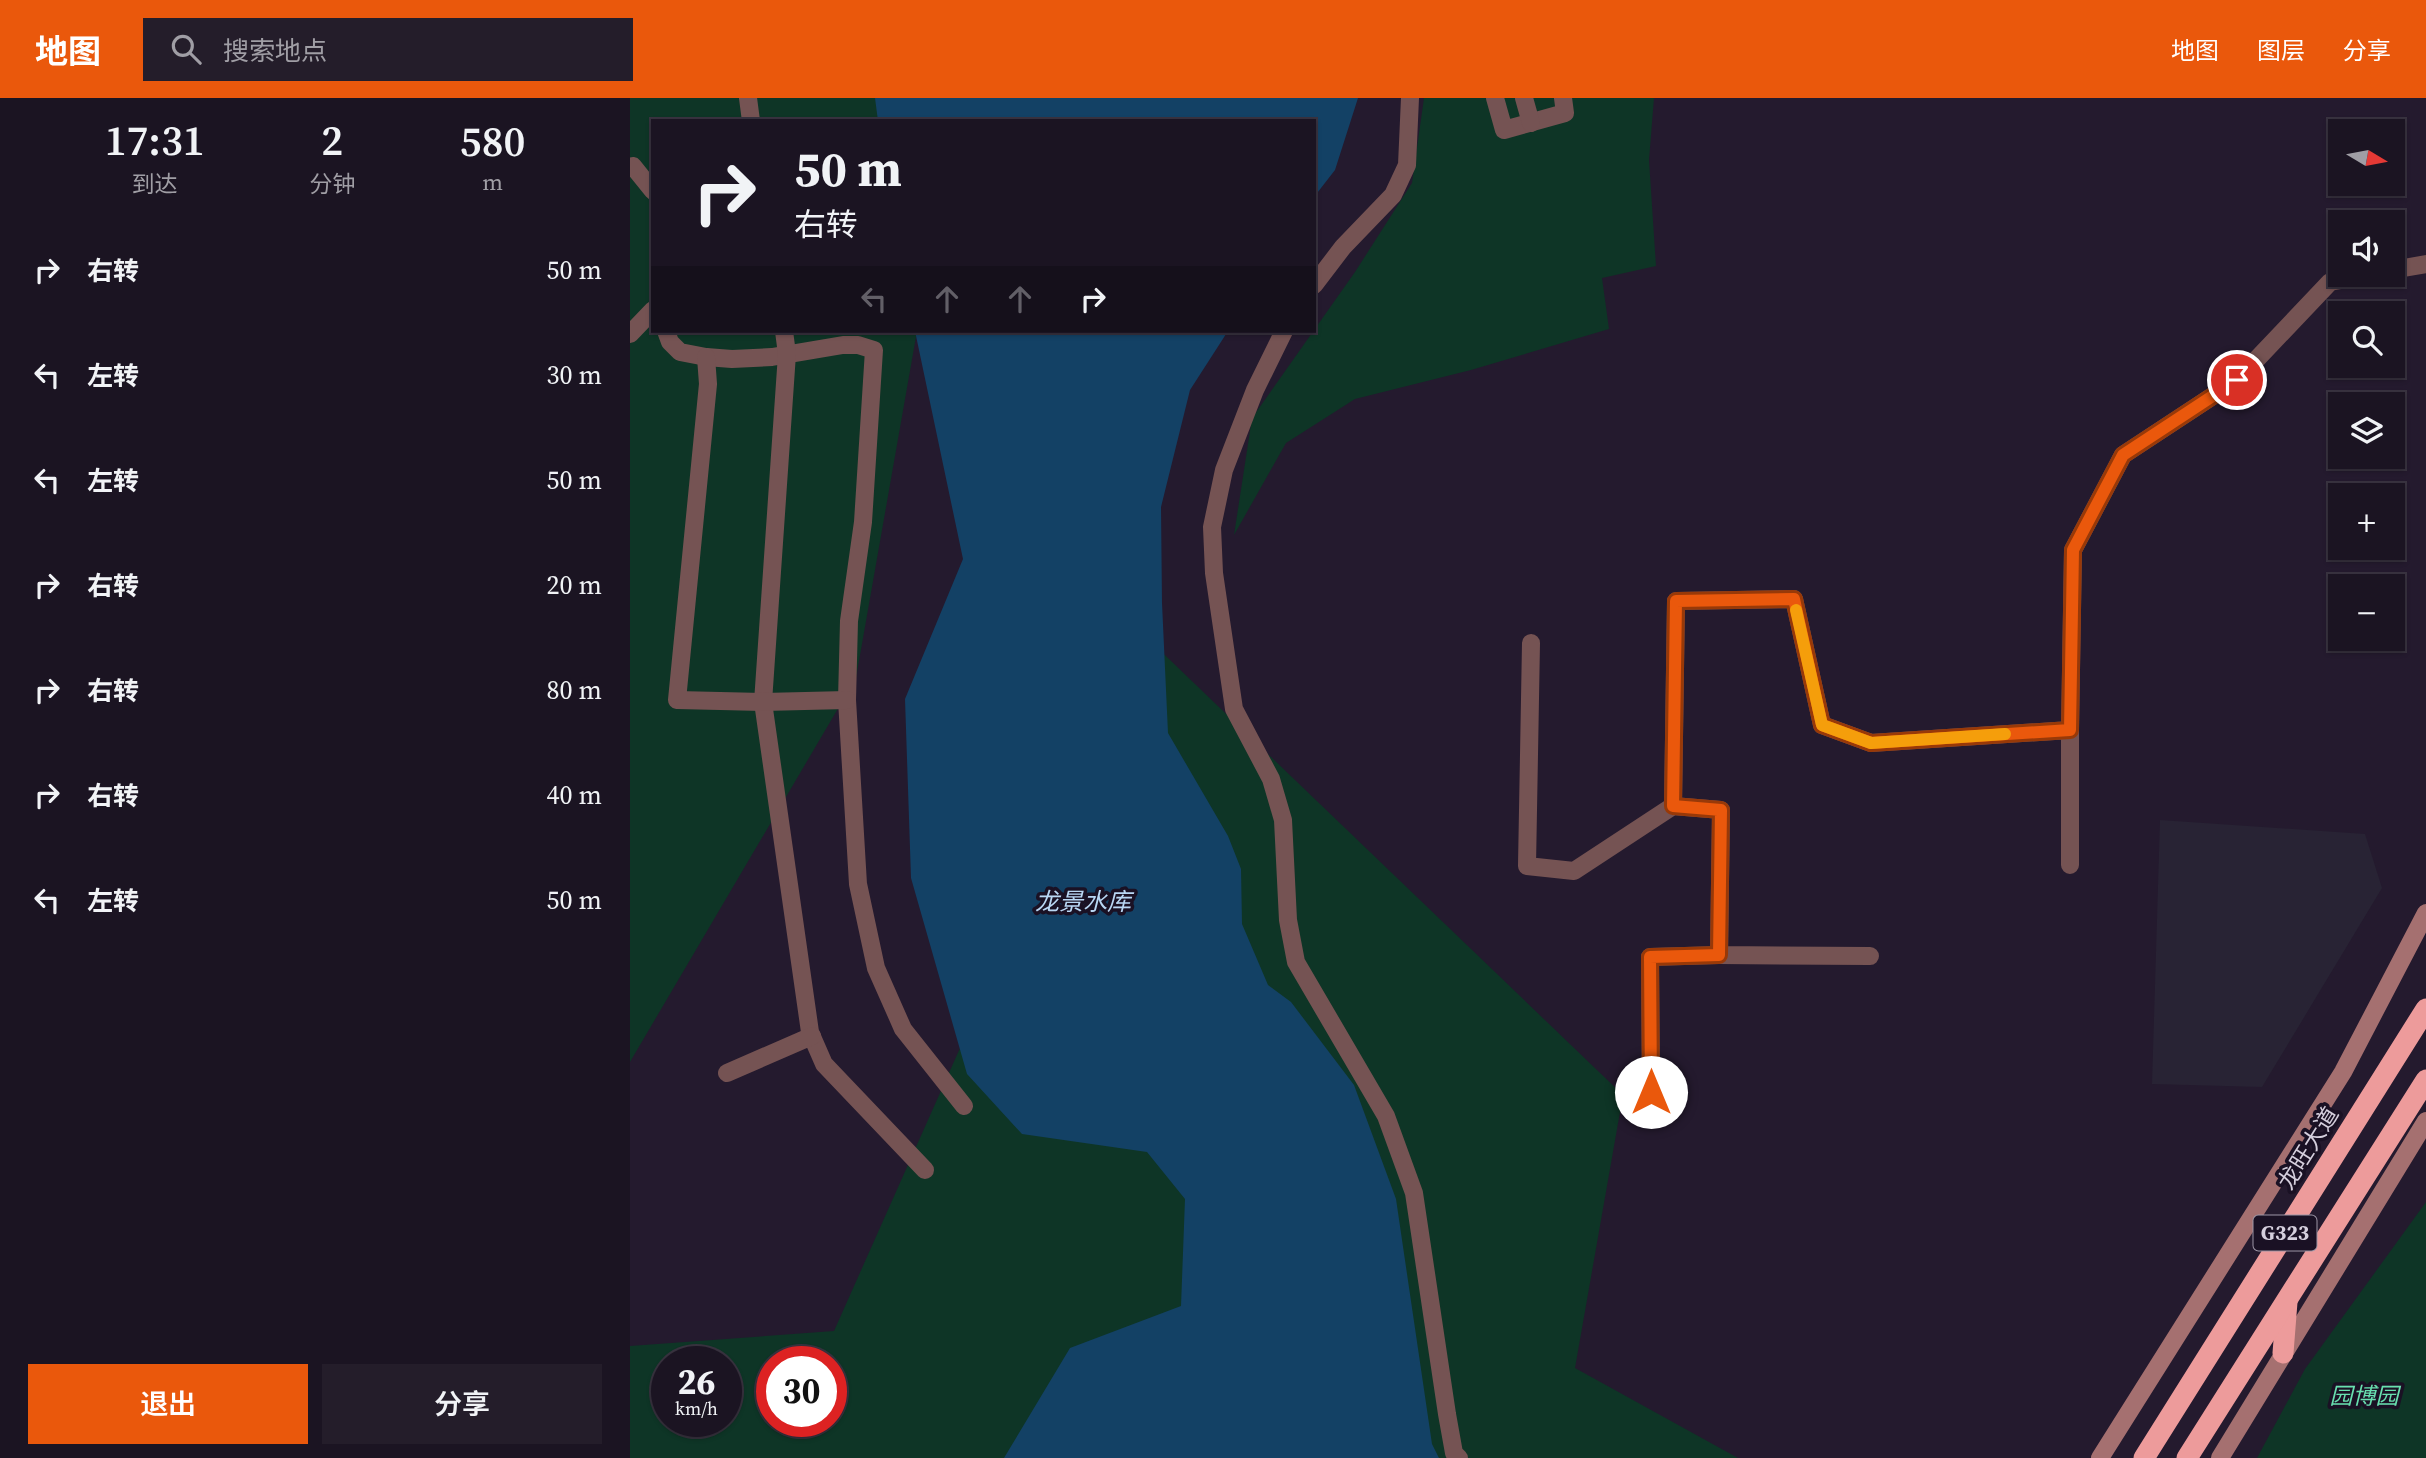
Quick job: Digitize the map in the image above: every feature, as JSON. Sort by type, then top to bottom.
[{"type":"highway","name":"龙旺大道","points":[[2144,1458],[2426,1009]]},
{"type":"highway","name":"G323","points":[[2187,1458],[2426,1080]]},
{"type":"highway","points":[[2283,1353],[2288,1299]]},
{"type":"street","points":[[748,98],[751,119]]},
{"type":"street","points":[[1316,282],[1343,247],[1393,195],[1407,165],[1410,98]]},
{"type":"street","points":[[1495,98],[1504,130],[1565,113],[1563,98]]},
{"type":"street","points":[[1524,98],[1531,123]]},
{"type":"street","points":[[631,163],[651,188]]},
{"type":"street","points":[[2405,268],[2426,264]]},
{"type":"street","points":[[2070,865],[2073,550],[2123,455],[2237,380],[2328,284]]},
{"type":"street","points":[[630,334],[651,312]]},
{"type":"street","points":[[667,333],[670,342],[680,352],[706,357],[732,359],[843,345],[858,345],[874,350],[863,522],[849,621],[847,700],[858,884],[876,968],[902,1029],[964,1106]]},
{"type":"street","points":[[784,333],[787,354],[763,702],[812,1035],[824,1064],[925,1170]]},
{"type":"street","points":[[1283,333],[1255,390],[1224,470],[1212,527],[1214,573],[1234,709],[1271,779],[1283,820],[1288,920],[1297,962],[1386,1116],[1413,1193],[1447,1414],[1454,1453],[1460,1458]]},
{"type":"street","points":[[706,357],[708,384],[677,700],[847,700]]},
{"type":"street","points":[[1673,806],[1676,601],[1794,599],[1822,725],[1871,743],[2070,730]]},
{"type":"street","points":[[1531,643],[1527,866],[1574,871],[1673,806],[1721,810],[1719,955]]},
{"type":"street","points":[[2100,1458],[2343,1072],[2426,913]]},
{"type":"street","points":[[1651,1092],[1650,957],[1870,956]]},
{"type":"street","points":[[727,1073],[812,1035]]},
{"type":"street","points":[[2220,1458],[2426,1121]]},
{"type":"shaded area","points":[[2160,820],[2365,834],[2382,888],[2262,1087],[2152,1084]]},
{"type":"green space","points":[[630,98],[958,98],[954,119],[651,119],[651,333],[917,333],[856,678],[630,1062]]},
{"type":"green space","points":[[1424,98],[1654,98],[1649,160],[1656,266],[1602,278],[1609,329],[1471,370],[1355,399],[1286,443],[1234,535],[1252,418],[1312,333],[1316,333],[1316,327],[1412,183]]},
{"type":"green space","points":[[1144,635],[1623,1095],[1575,1368],[1738,1458],[630,1458],[630,1346],[834,1331]]},
{"type":"green space","name":"园博园","points":[[2426,1202],[2426,1458],[2257,1458],[2305,1369]]},
{"type":"water","points":[[875,98],[1358,98],[1335,170],[1316,194],[1316,119],[878,119]]},
{"type":"water","name":"龙景水库","points":[[915,333],[1227,333],[1190,390],[1161,507],[1168,733],[1228,836],[1241,869],[1242,924],[1268,985],[1291,1002],[1354,1085],[1396,1199],[1432,1444],[1439,1458],[1004,1458],[1070,1348],[1181,1306],[1185,1199],[1147,1152],[1022,1134],[967,1074],[911,878],[905,699],[963,559]]},
{"type":"slow traffic","points":[[1796,610],[1822,725],[1871,743],[2005,734]]},
{"type":"route","points":[[1651,1092],[1650,957],[1719,955],[1721,810],[1673,806],[1676,601],[1794,599],[1822,725],[1871,743],[2070,730],[2073,550],[2123,455],[2237,380]]}]
